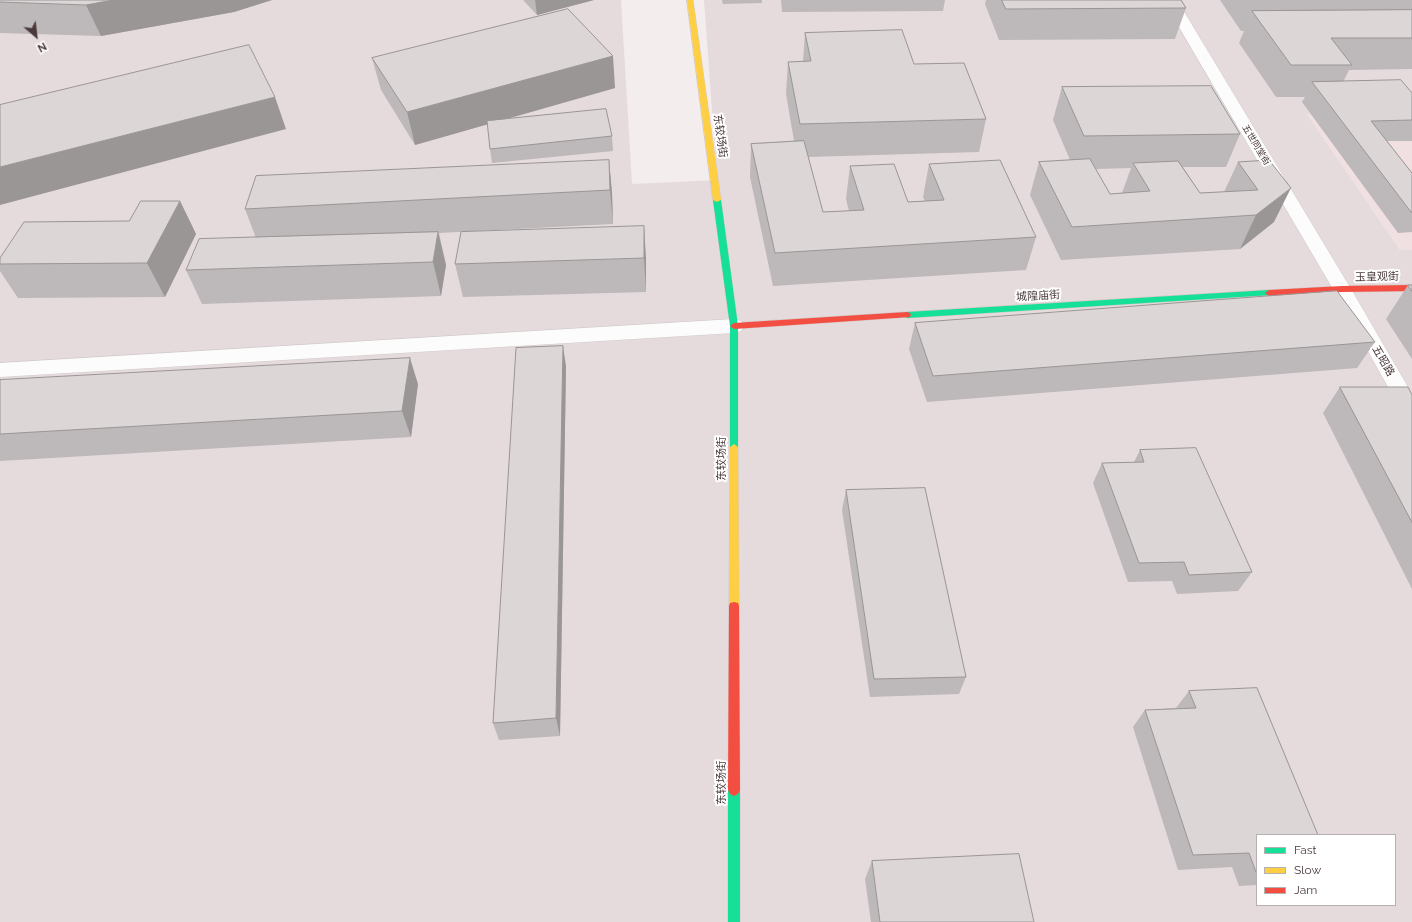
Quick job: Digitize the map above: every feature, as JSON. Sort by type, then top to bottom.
[{"type":"street","name":"东较场街","points":[[690,0],[734,326],[734,922]]},
{"type":"street","name":"五世同堂街","points":[[1170,0],[1342,289]]},
{"type":"street","name":"玉皇观街","points":[[1342,289],[1412,288]]},
{"type":"street","name":"城隍庙街","points":[[734,326],[1342,289]]},
{"type":"street","name":"五昭路","points":[[1342,289],[1412,412]]},
{"type":"street","points":[[0,370],[734,326]]},
{"type":"shaded area","points":[[190,0],[621,0],[632,184],[717,180],[704,0],[1412,0],[1412,113],[1307,114],[1400,250],[1412,250],[1412,922],[0,922],[0,8]]},
{"type":"shaded area","points":[[1412,113],[1412,250],[1400,250],[1307,114]]},
{"type":"building","points":[[0,0],[113,0],[86,5],[0,2]]},
{"type":"building","points":[[1002,0],[1181,0],[1186,8],[1006,9]]},
{"type":"building","points":[[568,9],[613,56],[407,112],[372,58]]},
{"type":"building","points":[[1412,10],[1412,38],[1331,38],[1352,65],[1291,65],[1252,11]]},
{"type":"building","points":[[902,30],[914,64],[964,63],[986,119],[800,124],[788,62],[811,61],[805,33]]},
{"type":"building","points":[[249,45],[275,97],[0,167],[0,105]]},
{"type":"building","points":[[1401,80],[1412,93],[1412,120],[1371,121],[1412,173],[1412,212],[1312,82]]},
{"type":"building","points":[[1211,86],[1240,134],[1084,136],[1062,87]]},
{"type":"building","points":[[606,109],[612,136],[490,149],[487,121]]},
{"type":"building","points":[[804,141],[823,212],[864,210],[850,166],[894,164],[908,202],[944,200],[929,164],[1000,160],[1036,237],[775,253],[751,144]]},
{"type":"building","points":[[1090,159],[1110,194],[1150,191],[1133,163],[1178,161],[1200,193],[1258,190],[1238,162],[1269,160],[1291,188],[1256,215],[1072,227],[1039,162]]},
{"type":"building","points":[[609,160],[610,190],[245,209],[256,176]]},
{"type":"building","points":[[141,201],[180,201],[147,263],[0,264],[0,258],[24,222],[129,221]]},
{"type":"building","points":[[644,226],[644,258],[455,264],[461,232]]},
{"type":"building","points":[[438,232],[433,262],[186,270],[199,239]]},
{"type":"building","points":[[1408,285],[1412,285],[1412,291]]},
{"type":"building","points":[[1337,291],[1375,342],[933,376],[915,323]]},
{"type":"building","points":[[563,346],[556,718],[493,723],[516,348]]},
{"type":"building","points":[[410,358],[402,411],[0,434],[0,380]]},
{"type":"building","points":[[1340,387],[1408,387],[1412,395],[1412,522]]},
{"type":"building","points":[[1196,448],[1252,572],[1189,575],[1184,562],[1139,563],[1102,463],[1144,462],[1140,450]]},
{"type":"building","points":[[925,488],[966,677],[874,679],[846,490]]},
{"type":"building","points":[[1257,688],[1318,834],[1256,834],[1256,872],[1249,853],[1193,855],[1145,710],[1196,708],[1189,691]]},
{"type":"building","points":[[1019,854],[1034,922],[880,922],[872,861]]},
{"type":"traffic: fast","points":[[717,200],[734,326],[734,447]]},
{"type":"traffic: fast","points":[[907,315],[1269,293]]},
{"type":"traffic: fast","points":[[734,790],[734,922]]},
{"type":"traffic: slow","points":[[690,0],[717,200]]},
{"type":"traffic: slow","points":[[734,447],[734,606]]},
{"type":"traffic: jam","points":[[1269,293],[1342,289],[1412,288]]},
{"type":"traffic: jam","points":[[734,326],[907,315]]},
{"type":"traffic: jam","points":[[734,606],[734,790]]}]
